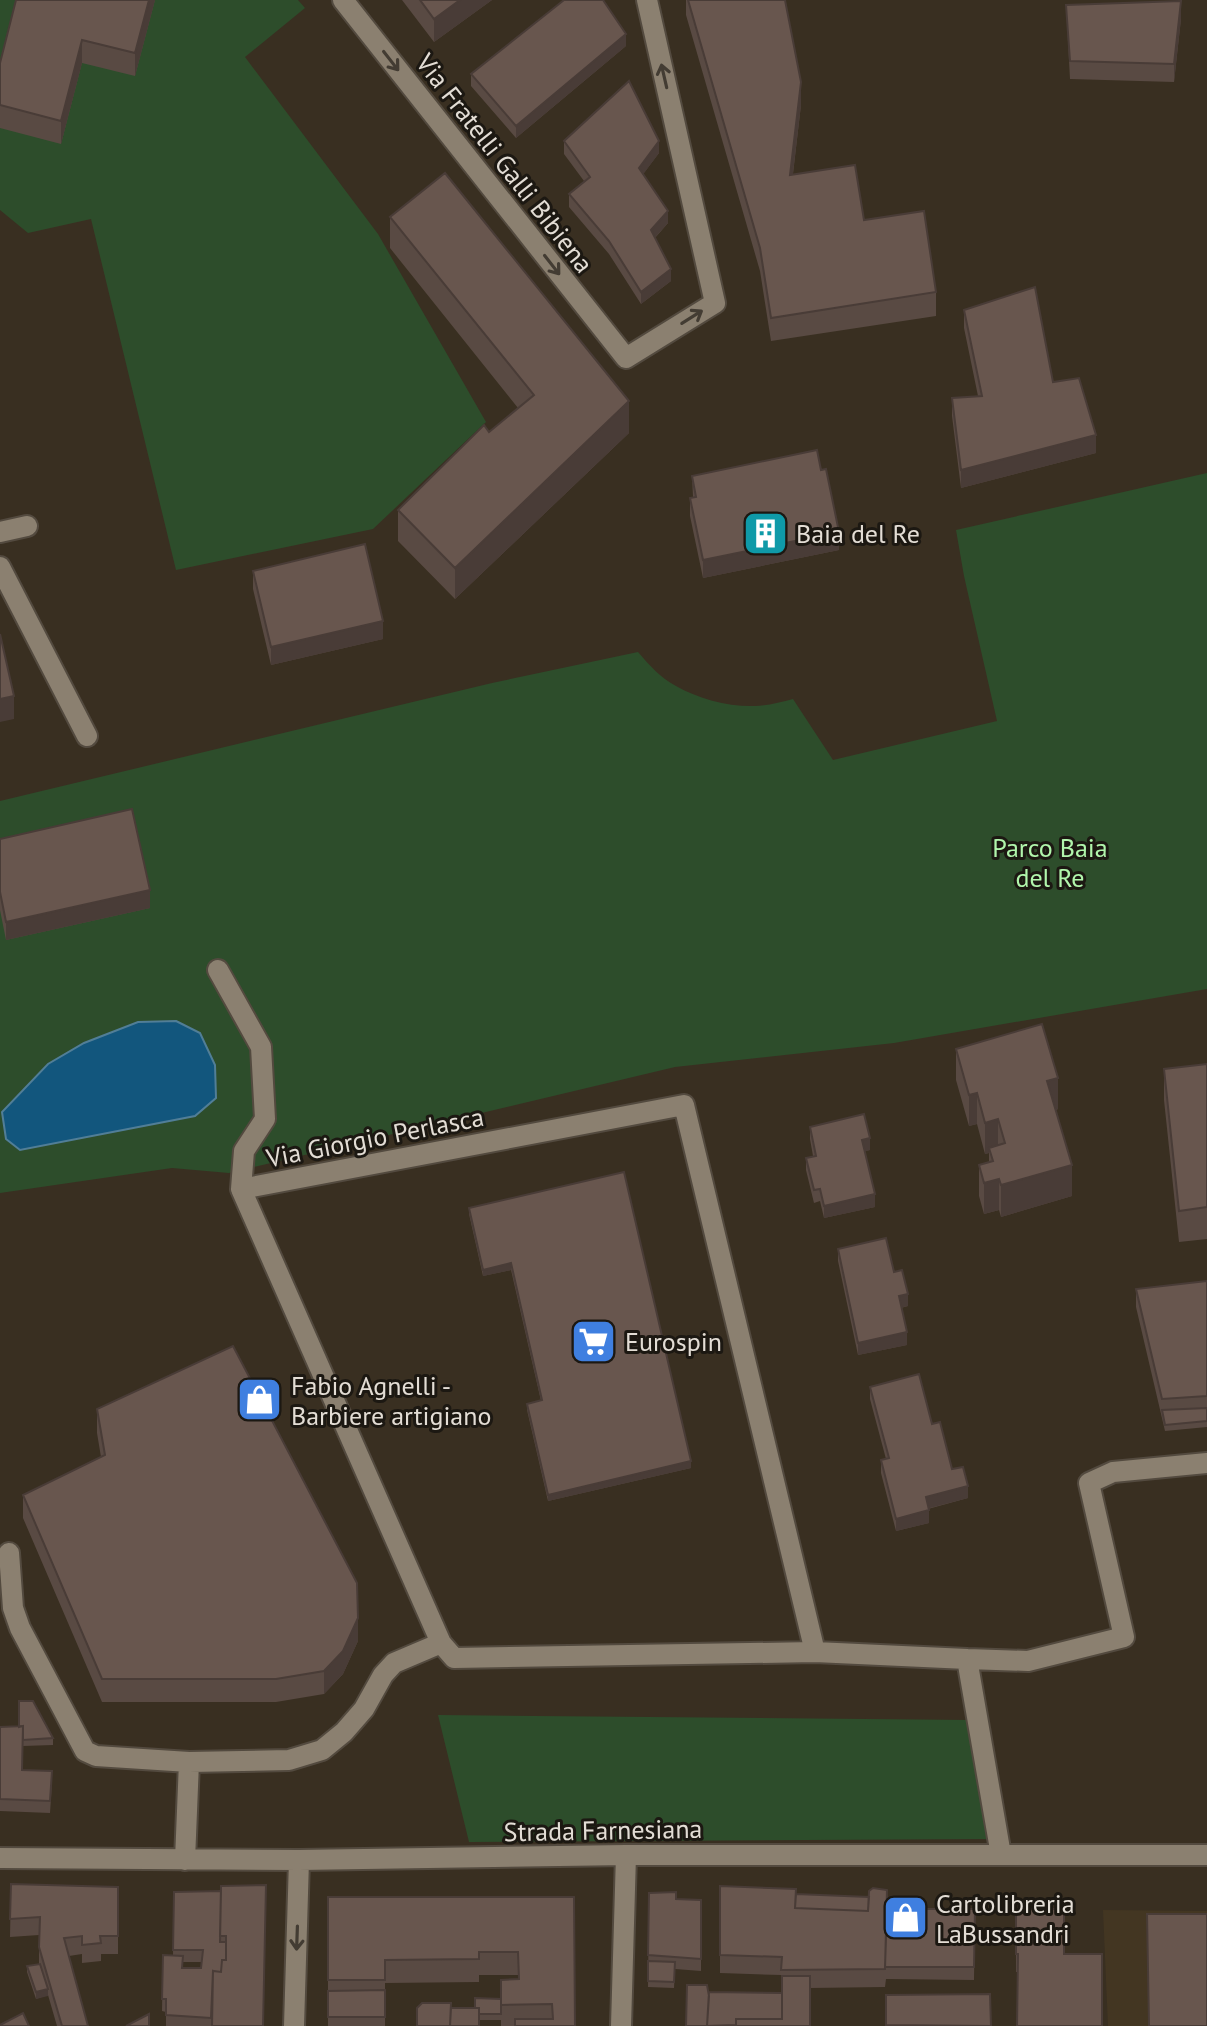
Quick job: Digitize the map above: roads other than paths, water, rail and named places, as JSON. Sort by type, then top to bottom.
[{"type":"street","name":"Via Fratelli Galli Bibiena","points":[[343,0],[626,358],[715,303],[647,0]]},
{"type":"street","points":[[0,532],[27,526]]},
{"type":"street","points":[[0,567],[87,736]]},
{"type":"street","points":[[218,970],[261,1047],[265,1119],[244,1151],[241,1189]]},
{"type":"street","name":"Via Giorgio Perlasca","points":[[441,1643],[241,1189],[684,1105],[815,1652]]},
{"type":"street","points":[[9,1553],[13,1608],[20,1628],[85,1751],[96,1756],[189,1762],[289,1760],[322,1750],[344,1732],[364,1709],[383,1675],[394,1663],[441,1643],[454,1658],[815,1652],[1028,1661],[1124,1637],[1089,1483],[1113,1472],[1207,1463]]},
{"type":"street","points":[[967,1659],[1001,1855]]},
{"type":"street","points":[[185,1860],[189,1762]]},
{"type":"street","points":[[621,2026],[626,1855]]},
{"type":"street","name":"Strada Farnesiana","points":[[0,1858],[299,1860],[626,1855],[1207,1855]]},
{"type":"street","points":[[294,2026],[299,1860]]},
{"type":"water","points":[[176,1021],[200,1033],[215,1065],[216,1098],[195,1116],[20,1150],[6,1139],[2,1112],[48,1064],[84,1043],[138,1022]]},
{"type":"place","name":"Baia del Re","points":[[765,533]]},
{"type":"place","name":"Eurospin","points":[[594,1341]]},
{"type":"place","name":"Fabio Agnelli - Barbiere artigiano","points":[[260,1400]]},
{"type":"place","name":"Cartolibreria LaBussandri","points":[[905,1918]]},
{"type":"park label","name":"Parco Baia del Re","points":[[1050,862]]}]
